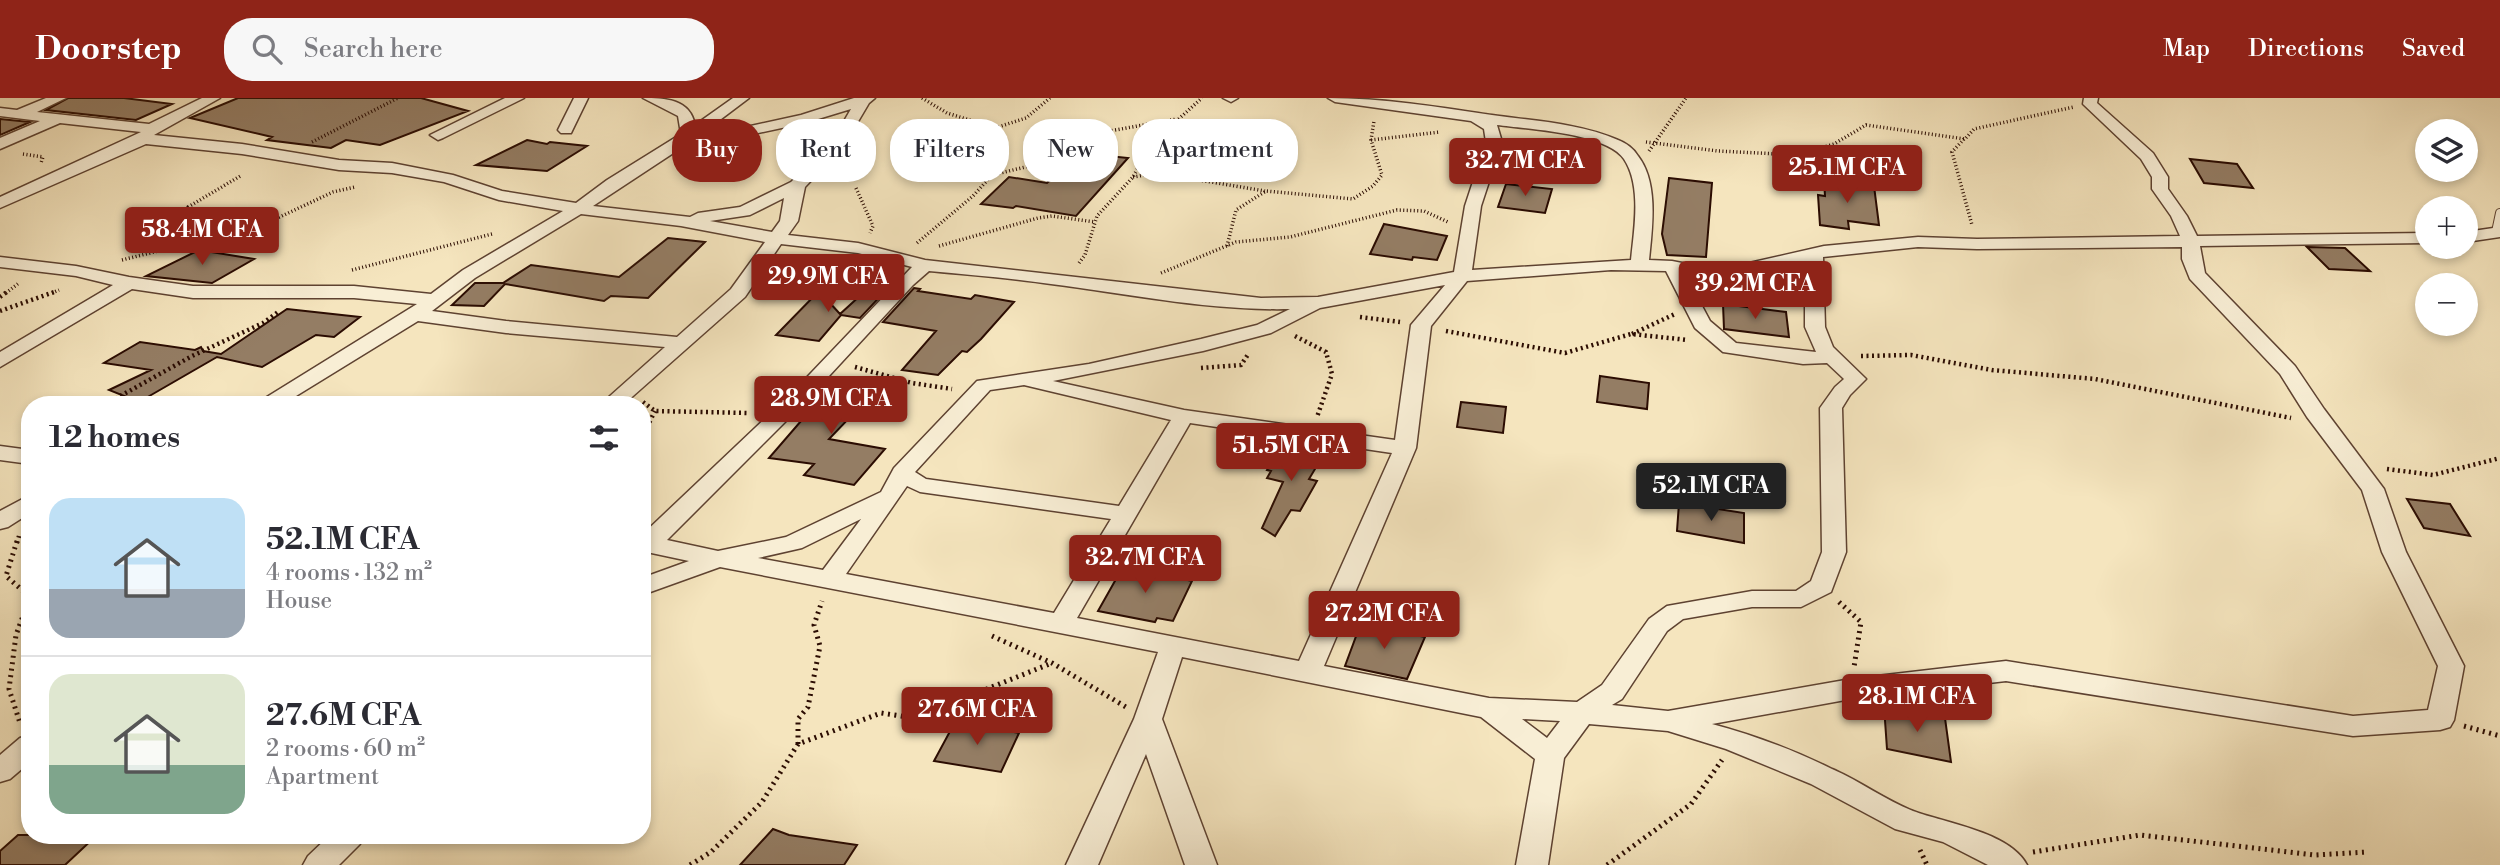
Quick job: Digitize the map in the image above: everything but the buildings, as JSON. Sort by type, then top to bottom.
[{"type":"street","points":[[0,121],[59,98]]},
{"type":"street","points":[[0,203],[147,134],[213,98]]},
{"type":"street","points":[[438,135],[517,98]]},
{"type":"street","points":[[566,130],[581,98]]},
{"type":"street","points":[[650,98],[670,104],[685,114],[686,119]]},
{"type":"street","points":[[713,119],[741,98]]},
{"type":"street","points":[[282,396],[415,315],[469,274],[580,208],[613,183],[671,148],[765,129],[865,98]]},
{"type":"street","points":[[681,220],[744,211],[797,184],[838,144],[865,98]]},
{"type":"street","points":[[1335,98],[1475,117],[1599,138],[1626,150],[1637,169],[1644,220],[1640,265]]},
{"type":"street","points":[[1308,672],[1405,448],[1421,325],[1462,276],[1473,206],[1494,142],[1491,127],[1475,117],[1417,98]]},
{"type":"street","points":[[1668,721],[1851,689],[2007,671],[2353,726],[2440,720],[2451,666],[2394,552],[2373,489],[2315,412],[2288,370],[2196,275],[2191,259],[2191,241],[2179,216],[2160,189],[2160,177],[2147,156],[2090,101]]},
{"type":"street","points":[[0,112],[58,118],[283,156],[447,178],[499,195],[616,215],[681,220],[779,239],[863,250],[925,265],[1261,304],[1318,303],[1462,276],[1611,265],[1672,266],[1718,275],[1814,253],[1918,242],[1977,244],[2415,238]]},
{"type":"street","points":[[0,144],[58,118]]},
{"type":"street","points":[[622,396],[738,293],[779,239],[789,221],[797,184]]},
{"type":"street","points":[[2478,235],[2498,232]]},
{"type":"street","points":[[1532,865],[1550,755],[1583,712],[1612,692],[1658,625],[1676,612],[1752,599],[1801,599],[1822,586],[1834,552],[1831,408],[1842,391],[1856,379],[1824,349],[1815,327],[1814,253]]},
{"type":"street","points":[[0,262],[76,271],[129,283],[193,292],[354,292],[433,300]]},
{"type":"street","points":[[651,537],[925,265]]},
{"type":"street","points":[[1672,266],[1702,324],[1730,348],[1803,358],[1832,357]]},
{"type":"street","points":[[0,361],[129,283]]},
{"type":"street","points":[[829,579],[890,496],[902,473],[984,385],[1089,370],[1191,348],[1272,325],[1318,303]]},
{"type":"street","points":[[415,315],[506,327],[683,344]]},
{"type":"street","points":[[1016,380],[1184,416],[1405,448]]},
{"type":"street","points":[[1061,623],[1184,416]]},
{"type":"street","points":[[0,453],[21,456]]},
{"type":"street","points":[[902,473],[920,485],[1126,514]]},
{"type":"street","points":[[651,584],[718,559],[793,543],[890,496]]},
{"type":"street","points":[[651,544],[1489,708],[1583,712],[1668,721],[1735,741],[1821,776],[1906,821],[1950,832],[2006,861]]},
{"type":"street","points":[[1082,865],[1148,719],[1173,645]]},
{"type":"street","points":[[1489,708],[1550,755]]},
{"type":"street","points":[[1148,719],[1200,865]]},
{"type":"street","points":[[0,771],[21,754]]},
{"type":"street","points":[[319,865],[339,844]]},
{"type":"lane","points":[[2498,232],[2500,213]]},
{"type":"path","points":[[283,156],[398,98]]},
{"type":"path","points":[[922,98],[947,113],[966,119]]},
{"type":"path","points":[[1009,124],[1022,121],[1041,109],[1050,98]]},
{"type":"path","points":[[1177,119],[1202,98]]},
{"type":"path","points":[[1637,169],[1686,98]]},
{"type":"path","points":[[1977,244],[1952,152],[1974,129],[2090,101]]},
{"type":"path","points":[[1212,182],[1266,191],[1353,199],[1373,186],[1382,175],[1371,140],[1371,127],[1382,105]]},
{"type":"path","points":[[1599,138],[1718,151],[1800,155],[1834,144],[1866,125],[1965,139]]},
{"type":"path","points":[[1009,171],[1059,159],[1076,145],[1104,132],[1132,127]]},
{"type":"path","points":[[1371,140],[1491,127]]},
{"type":"path","points":[[193,234],[198,225],[187,212],[188,207],[242,175]]},
{"type":"path","points":[[1068,281],[1085,254],[1097,216],[1132,178]]},
{"type":"path","points":[[897,258],[935,230],[985,182]]},
{"type":"path","points":[[76,271],[162,250],[202,230],[238,229],[269,222],[333,192],[357,187]]},
{"type":"path","points":[[856,188],[873,226],[863,250]]},
{"type":"path","points":[[1227,246],[1236,220],[1236,210],[1266,191]]},
{"type":"path","points":[[1135,291],[1163,271],[1236,242],[1290,237],[1397,211],[1423,211],[1469,231]]},
{"type":"path","points":[[897,258],[1038,218],[1052,216],[1095,222]]},
{"type":"path","points":[[0,311],[104,276]]},
{"type":"path","points":[[1421,325],[1533,349],[1565,353],[1631,334],[1693,306]]},
{"type":"path","points":[[1272,325],[1326,352],[1332,374],[1311,434]]},
{"type":"path","points":[[1631,334],[1730,348]]},
{"type":"path","points":[[1832,357],[1911,355],[1992,370],[2095,379],[2151,388],[2281,417],[2303,418],[2315,412]]},
{"type":"path","points":[[832,360],[912,383],[952,389],[984,385]]},
{"type":"path","points":[[629,390],[637,396]]},
{"type":"path","points":[[651,407],[656,411],[752,413]]},
{"type":"path","points":[[651,420],[656,411]]},
{"type":"path","points":[[2355,465],[2433,475],[2500,458]]},
{"type":"path","points":[[10,526],[6,576],[21,589]]},
{"type":"path","points":[[690,865],[711,852],[762,802],[798,744],[798,719],[808,707],[820,646],[814,625],[829,579]]},
{"type":"path","points":[[1822,586],[1861,622],[1851,689]]},
{"type":"path","points":[[21,621],[16,635],[9,690],[21,724]]},
{"type":"path","points":[[990,635],[1052,663],[1148,719]]},
{"type":"path","points":[[798,744],[881,713],[914,718],[1052,663]]},
{"type":"path","points":[[2440,720],[2500,736]]},
{"type":"path","points":[[1608,865],[1690,804],[1735,741]]},
{"type":"path","points":[[2006,861],[2140,835],[2315,855],[2368,852]]}]
